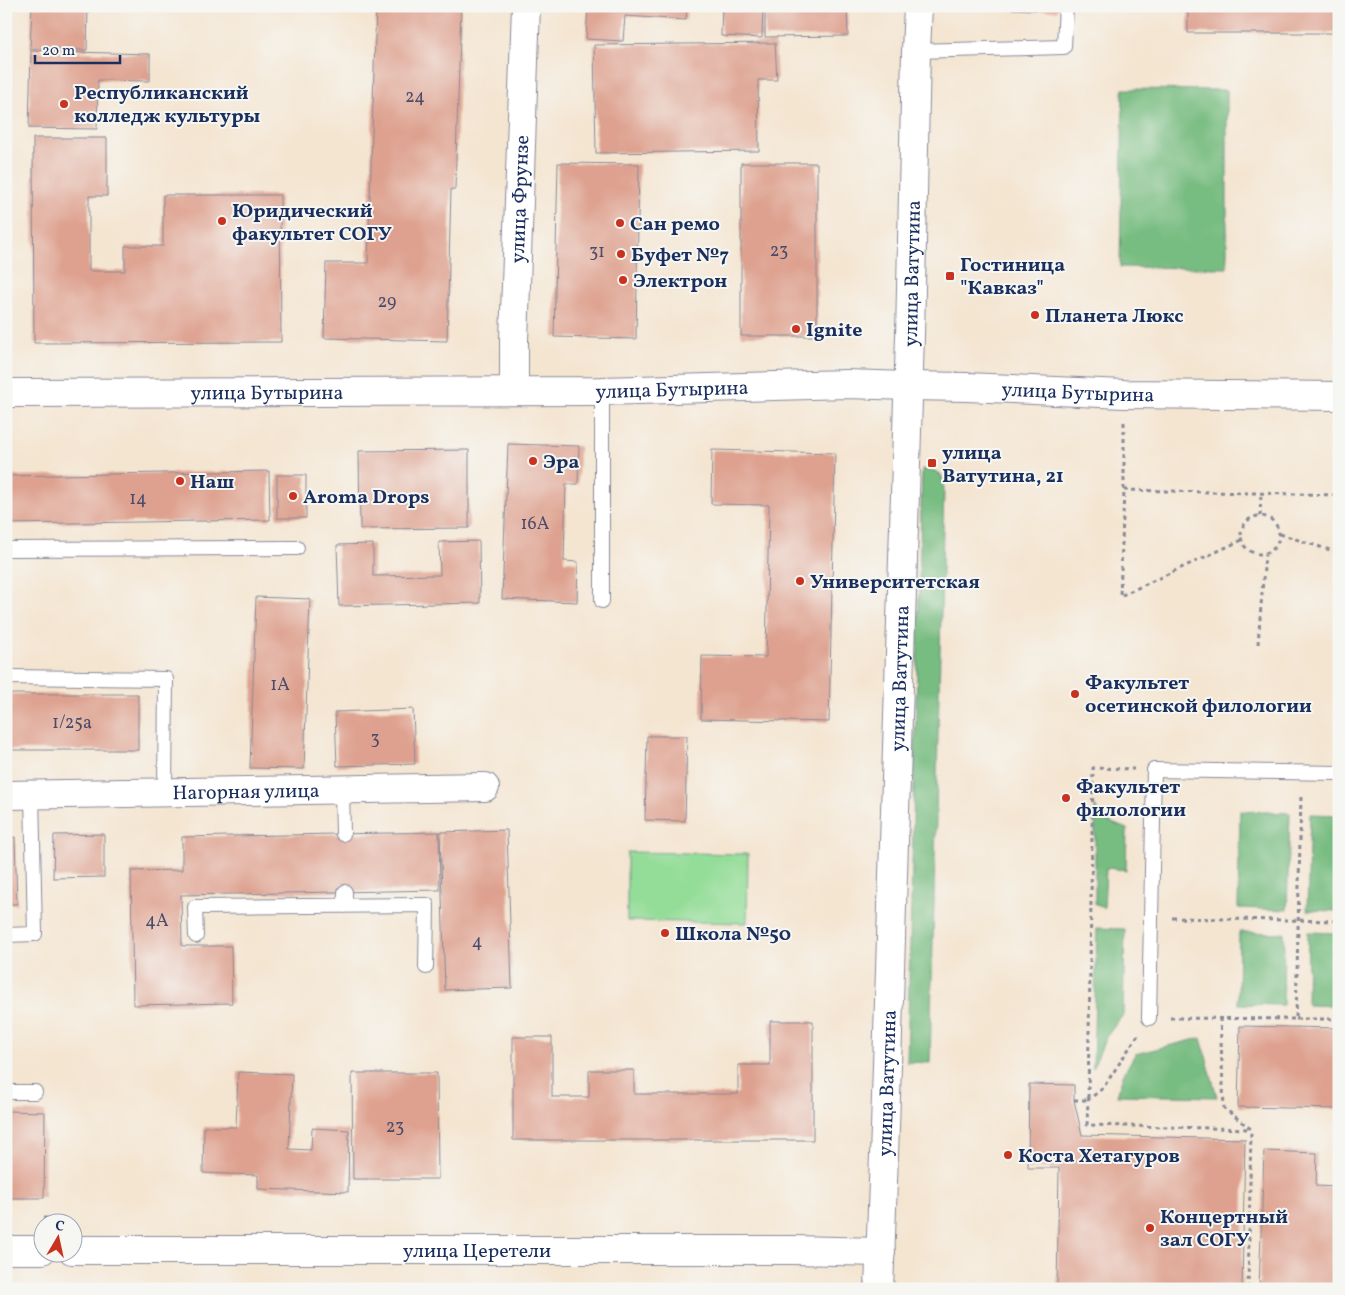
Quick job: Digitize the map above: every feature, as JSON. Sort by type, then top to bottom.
[{"type":"main road","name":"улица Фрунзе","points":[[514,391],[514,340],[526,6]]},
{"type":"main road","name":"улица Ватутина","points":[[879,1289],[908,386],[918,6]]},
{"type":"main road","name":"улица Бутырина","points":[[6,393],[602,391],[847,384],[1124,394],[1339,396]]},
{"type":"main road","name":"Нагорная улица","points":[[19,795],[485,787]]},
{"type":"main road","points":[[6,1250],[32,1250]]},
{"type":"main road","name":"улица Церетели","points":[[82,1250],[792,1250],[881,1252]]},
{"type":"lane","points":[[916,51],[1064,47],[1066,6]]},
{"type":"lane","points":[[602,391],[602,600]]},
{"type":"lane","points":[[6,549],[297,548]]},
{"type":"lane","points":[[6,677],[166,679],[165,792]]},
{"type":"lane","points":[[1149,1018],[1154,770],[1339,773]]},
{"type":"lane","points":[[342,790],[343,834]]},
{"type":"lane","points":[[6,935],[35,934],[19,795]]},
{"type":"lane","points":[[196,936],[194,907],[345,899],[426,904],[426,967]]},
{"type":"lane","points":[[6,1092],[35,1092]]},
{"type":"path","points":[[1124,394],[1124,490],[1120,596],[1242,540]]},
{"type":"path","points":[[1124,490],[1339,495]]},
{"type":"path","points":[[1260,516],[1261,493]]},
{"type":"path","points":[[1260,516],[1270,518],[1277,524],[1280,534],[1278,543],[1273,550],[1265,555],[1250,551],[1242,540],[1241,532],[1245,523],[1253,517],[1260,516]]},
{"type":"path","points":[[1280,534],[1339,553]]},
{"type":"path","points":[[1258,644],[1265,555]]},
{"type":"path","points":[[1154,770],[1093,768],[1087,1125],[1251,1129]]},
{"type":"path","points":[[1296,1019],[1301,773]]},
{"type":"path","points":[[1151,918],[1339,921]]},
{"type":"path","points":[[1074,1100],[1088,1100],[1103,1088],[1149,1018],[1339,1019]]},
{"type":"path","points":[[1220,1018],[1224,1108],[1251,1129]]},
{"type":"path","points":[[1248,1289],[1251,1129]]},
{"type":"green space","points":[[1123,89],[1227,90],[1227,268],[1120,267]]},
{"type":"green space","points":[[922,469],[935,471],[942,476],[944,489],[930,1063],[907,1062]]},
{"type":"green space","points":[[1095,806],[1102,819],[1127,829],[1126,870],[1106,868],[1104,908],[1095,904]]},
{"type":"green space","points":[[1240,811],[1290,813],[1287,910],[1238,908]]},
{"type":"green space","points":[[1310,814],[1339,815],[1339,911],[1307,910]]},
{"type":"green space","points":[[627,852],[748,854],[747,923],[627,921]]},
{"type":"green space","points":[[1097,928],[1125,929],[1123,1015],[1106,1037],[1093,1068]]},
{"type":"green space","points":[[1239,932],[1284,933],[1283,1005],[1238,1004]]},
{"type":"green space","points":[[1308,932],[1339,933],[1339,1006],[1307,1005]]},
{"type":"green space","points":[[1201,1038],[1217,1097],[1117,1095],[1123,1075],[1135,1054]]},
{"type":"building","points":[[32,6],[88,6],[87,50],[30,49]]},
{"type":"building","points":[[376,6],[461,6],[455,189],[451,189],[447,341],[324,338],[326,263],[368,263]]},
{"type":"building","points":[[588,6],[687,6],[686,20],[625,16],[623,41],[586,39]]},
{"type":"building","points":[[722,6],[763,6],[762,38],[721,36]]},
{"type":"building","points":[[765,6],[847,6],[848,36],[765,37]]},
{"type":"building","points":[[988,6],[1058,6],[1057,11],[988,8]]},
{"type":"building","points":[[1188,6],[1339,6],[1339,33],[1188,33]]},
{"type":"building","points":[[775,43],[777,80],[758,80],[759,151],[596,153],[594,45]]},
{"type":"building","name":"Республиканский колледж культуры","points":[[31,51],[150,54],[150,81],[98,80],[97,129],[29,128]]},
{"type":"building","name":"Юридический факультет СОГУ","points":[[33,138],[107,138],[107,196],[89,196],[89,271],[125,271],[125,246],[163,246],[163,195],[280,195],[281,342],[34,343]]},
{"type":"building","points":[[558,163],[639,164],[636,339],[554,337]]},
{"type":"building","points":[[741,163],[817,163],[817,336],[741,336]]},
{"type":"building","points":[[508,444],[579,446],[578,484],[566,484],[564,561],[578,562],[577,602],[502,599]]},
{"type":"building","points":[[469,450],[469,528],[360,529],[359,451]]},
{"type":"building","name":"Университетская","points":[[712,450],[835,453],[829,722],[701,719],[702,656],[766,657],[769,505],[711,504]]},
{"type":"building","points":[[269,471],[270,520],[6,524],[6,476]]},
{"type":"building","points":[[277,475],[306,475],[306,518],[277,518]]},
{"type":"building","points":[[479,541],[480,603],[339,606],[337,545],[373,544],[373,576],[440,575],[439,542]]},
{"type":"building","points":[[256,597],[310,599],[304,769],[250,768]]},
{"type":"building","points":[[6,694],[138,694],[138,750],[6,750]]},
{"type":"building","points":[[413,709],[415,764],[337,766],[335,712]]},
{"type":"building","points":[[647,736],[687,736],[685,821],[645,820]]},
{"type":"building","points":[[507,830],[512,988],[445,990],[440,832]]},
{"type":"building","points":[[439,832],[440,890],[181,895],[182,946],[231,946],[232,1003],[133,1005],[131,871],[182,870],[182,837]]},
{"type":"building","points":[[104,834],[104,877],[53,878],[54,835]]},
{"type":"building","points":[[15,837],[17,904],[6,904],[6,838]]},
{"type":"building","points":[[770,1021],[813,1021],[813,1140],[513,1140],[513,1037],[552,1037],[552,1097],[589,1097],[589,1070],[634,1070],[634,1094],[738,1094],[738,1065],[770,1065]]},
{"type":"building","points":[[1240,1026],[1339,1028],[1339,1109],[1238,1107]]},
{"type":"building","points":[[238,1072],[292,1074],[289,1149],[311,1150],[312,1128],[349,1130],[348,1192],[258,1189],[258,1175],[203,1173],[204,1127],[236,1127]]},
{"type":"building","points":[[352,1073],[437,1073],[438,1179],[353,1179]]},
{"type":"building","name":"Концертный зал СОГУ","points":[[1029,1084],[1074,1085],[1074,1100],[1082,1135],[1245,1139],[1242,1289],[1057,1289],[1059,1168],[1028,1168]]},
{"type":"building","points":[[6,1111],[45,1112],[44,1198],[6,1198]]},
{"type":"building","points":[[1264,1151],[1317,1153],[1316,1186],[1339,1187],[1339,1289],[1259,1289]]},
{"type":"place","name":"Республиканский колледж культуры","points":[[64,104]]},
{"type":"place","name":"Юридический факультет СОГУ","points":[[222,221]]},
{"type":"place","name":"Сан ремо","points":[[620,223]]},
{"type":"place","name":"Буфет №7","points":[[621,254]]},
{"type":"place","name":"Гостиница \"Кавказ\"","points":[[950,276]]},
{"type":"place","name":"Электрон","points":[[623,280]]},
{"type":"place","name":"Планета Люкс","points":[[1035,315]]},
{"type":"place","name":"Ignite","points":[[796,329]]},
{"type":"place","name":"Эра","points":[[533,461]]},
{"type":"place","name":"улица Ватутина, 21","points":[[932,463]]},
{"type":"place","name":"Наш","points":[[180,481]]},
{"type":"place","name":"Aroma Drops","points":[[293,496]]},
{"type":"place","name":"Университетская","points":[[800,581]]},
{"type":"place","name":"Факультет осетинской филологии","points":[[1075,694]]},
{"type":"place","name":"Факультет филологии","points":[[1066,798]]},
{"type":"place","name":"Школа №50","points":[[665,933]]},
{"type":"place","name":"Коста Хетагуров","points":[[1008,1155]]},
{"type":"place","name":"Концертный зал СОГУ","points":[[1150,1228]]}]
